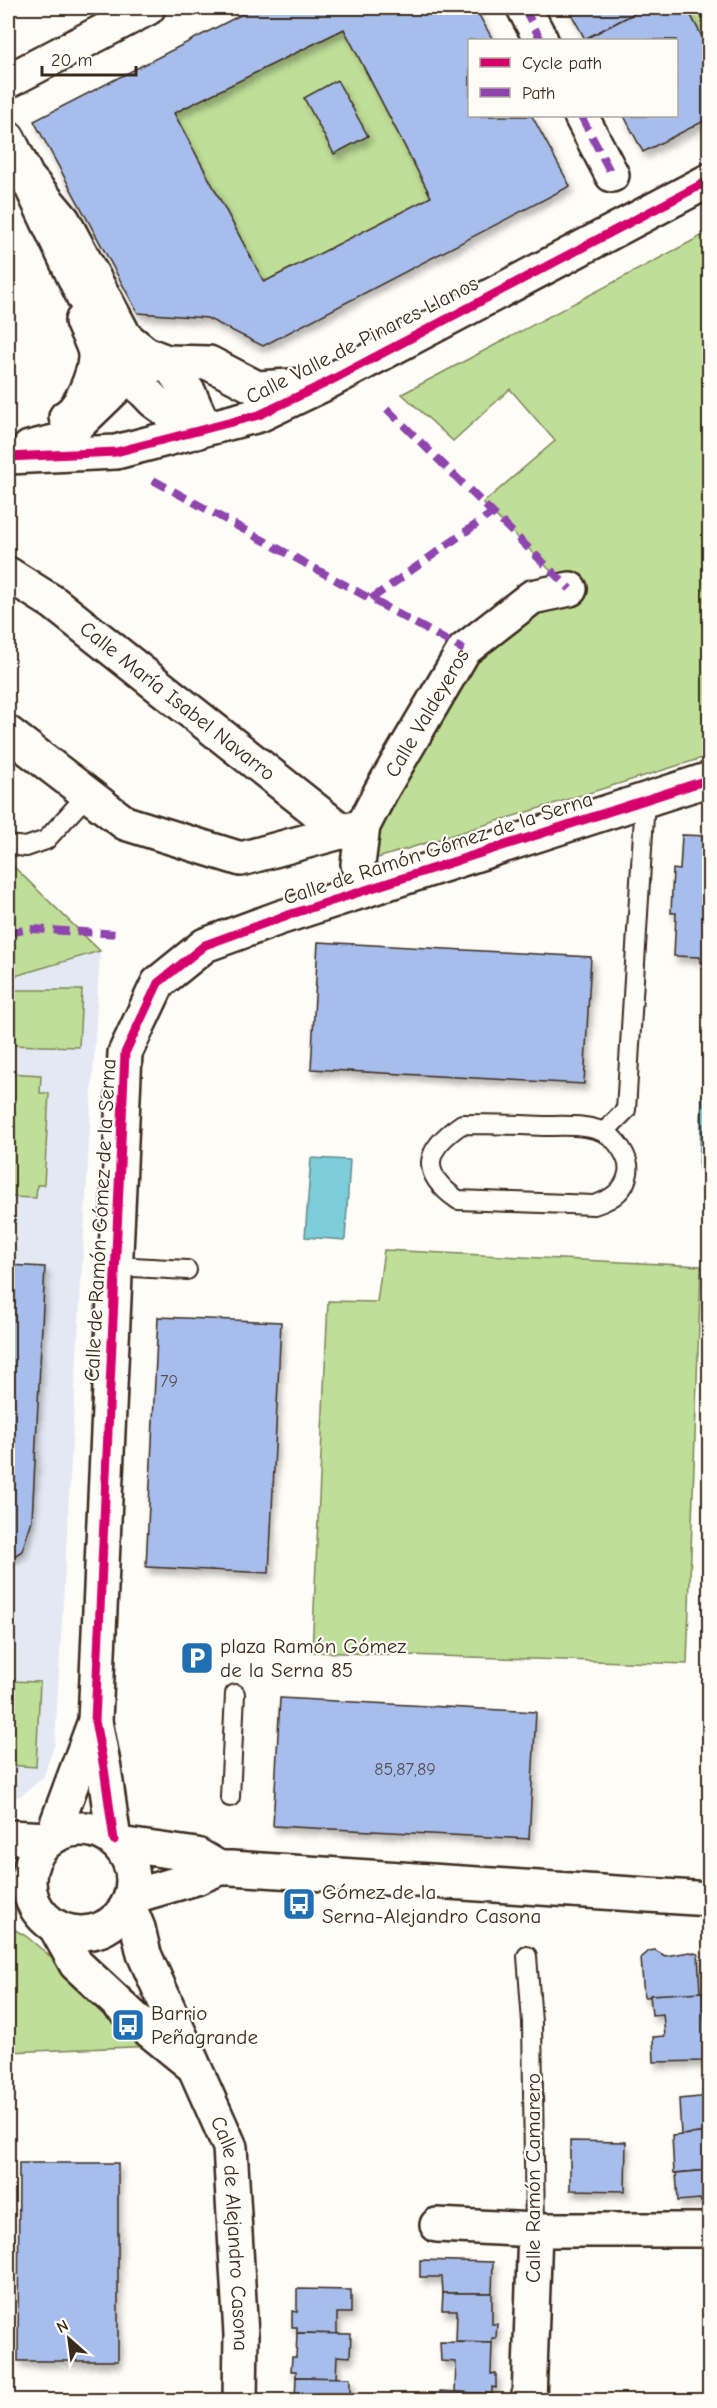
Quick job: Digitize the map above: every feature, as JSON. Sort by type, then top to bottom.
[{"type":"street","points":[[8,81],[148,8]]},
{"type":"street","points":[[524,8],[540,39]]},
{"type":"street","points":[[582,117],[612,175]]},
{"type":"street","points":[[8,138],[83,296],[129,375],[154,401],[196,432],[200,418],[189,393],[166,362],[146,354],[125,338],[63,220],[27,177]]},
{"type":"street","points":[[8,446],[71,414],[88,386],[95,356],[79,313],[38,224],[27,177]]},
{"type":"street","name":"Calle Valle de Pinares Llanos","points":[[8,457],[116,452],[259,415],[324,384],[710,180]]},
{"type":"street","points":[[8,452],[62,440],[129,375],[139,369],[166,362],[209,363],[257,388],[324,384]]},
{"type":"street","name":"Calle María Isabel Navarro","points":[[8,574],[54,603],[353,829]]},
{"type":"street","name":"Calle Valdeyeros","points":[[364,891],[353,829],[381,791],[464,650],[532,597],[570,589]]},
{"type":"street","points":[[8,733],[125,823],[241,859],[353,829]]},
{"type":"street","name":"Calle de Ramón Gómez de la Serna","points":[[117,1842],[95,1720],[125,1053],[158,983],[205,945],[710,779]]},
{"type":"street","name":"Calle de Ramón Gómez de la Serna","points":[[51,1838],[95,1720]]},
{"type":"street","points":[[52,1925],[35,1907],[29,1890],[29,1870],[36,1853],[51,1838],[69,1830],[87,1828],[117,1842],[197,1855],[219,1868],[710,1899]]},
{"type":"street","points":[[8,1837],[51,1838]]},
{"type":"street","points":[[8,1910],[78,1933],[100,1930],[118,1918],[129,1900],[132,1869],[117,1842]]},
{"type":"street","points":[[129,1900],[219,1868]]},
{"type":"street","name":"Calle de Alejandro Casona","points":[[129,1900],[144,1954],[230,2147],[241,2335],[240,2400]]},
{"type":"street","name":"Calle de Alejandro Casona","points":[[52,1925],[76,1964],[134,2018],[197,2069]]},
{"type":"street","points":[[437,2225],[536,2230],[710,2230]]},
{"type":"street","name":"Calle Ramón Camarero","points":[[529,2400],[536,2230]]},
{"type":"lane","points":[[8,845],[26,848],[46,840],[88,794]]},
{"type":"lane","points":[[604,1132],[626,1110],[645,800]]},
{"type":"lane","points":[[462,1124],[582,1127],[604,1132],[615,1142],[626,1158],[629,1171],[623,1187],[610,1201],[594,1205],[458,1200],[445,1190],[432,1173],[431,1157],[435,1147],[444,1136],[462,1124]]},
{"type":"lane","points":[[115,1266],[187,1270]]},
{"type":"lane","points":[[230,1797],[235,1694]]},
{"type":"lane","name":"Calle Ramón Camarero","points":[[527,1956],[532,2022],[536,2230]]},
{"type":"shaded area","points":[[100,951],[55,1743],[43,1778],[22,1795],[8,1800],[8,978]]},
{"type":"green space","points":[[687,8],[709,8],[709,52]]},
{"type":"green space","points":[[344,29],[431,197],[264,282],[174,113]]},
{"type":"green space","points":[[709,232],[709,756],[358,864],[464,650],[569,589],[483,503],[555,441],[510,389],[453,441],[402,394]]},
{"type":"green space","points":[[8,861],[100,951],[8,978]]},
{"type":"green space","points":[[8,990],[82,990],[79,1047],[8,1045]]},
{"type":"green space","points":[[8,1073],[41,1075],[40,1093],[49,1093],[44,1185],[37,1185],[36,1198],[8,1197]]},
{"type":"green space","points":[[384,1250],[701,1266],[687,1664],[312,1652],[328,1301],[377,1302]]},
{"type":"green space","points":[[8,1681],[40,1682],[36,1767],[8,1765]]},
{"type":"green space","points":[[8,1926],[26,1936],[157,2046],[8,2052]]},
{"type":"water","points":[[702,1096],[709,1096],[709,1170],[699,1170]]},
{"type":"water","points":[[311,1158],[350,1160],[345,1240],[305,1237]]},
{"type":"building","points":[[254,8],[475,8],[492,39],[468,39],[468,117],[533,117],[570,186],[263,346],[207,318],[138,313],[34,121]],"holes":[[[344,29],[431,197],[264,282],[174,113]]]},
{"type":"building","points":[[568,8],[645,8],[585,39]]},
{"type":"building","points":[[645,8],[687,8],[710,52],[710,118],[643,152],[625,117],[678,117],[678,39],[585,39]]},
{"type":"building","points":[[337,80],[368,136],[334,154],[304,98]]},
{"type":"building","points":[[682,835],[710,836],[710,962],[700,962],[700,957],[674,956],[676,913],[671,913],[673,869],[680,870]]},
{"type":"building","points":[[318,942],[591,957],[584,1084],[311,1069]]},
{"type":"building","points":[[8,1265],[45,1267],[32,1520],[22,1551],[8,1560]]},
{"type":"building","points":[[158,1317],[281,1322],[269,1573],[146,1567]]},
{"type":"building","points":[[280,1698],[536,1712],[529,1839],[273,1826]]},
{"type":"building","points":[[655,1950],[665,1956],[690,1952],[698,1954],[700,1993],[644,1997],[641,1958],[649,1951]]},
{"type":"building","points":[[703,1992],[707,2061],[654,2062],[653,2037],[665,2036],[663,2014],[652,2015],[650,1995]]},
{"type":"building","points":[[710,2096],[710,2132],[681,2135],[679,2099]]},
{"type":"building","points":[[710,2132],[710,2170],[674,2173],[672,2136]]},
{"type":"building","points":[[570,2141],[626,2142],[625,2191],[570,2190]]},
{"type":"building","points":[[19,2163],[118,2163],[118,2361],[18,2361]]},
{"type":"building","points":[[710,2170],[710,2202],[701,2202],[700,2199],[678,2201],[676,2173]]},
{"type":"building","points":[[420,2260],[493,2262],[492,2293],[443,2293],[442,2277],[420,2277]]},
{"type":"building","points":[[297,2289],[351,2290],[351,2313],[337,2313],[337,2334],[297,2333],[297,2327],[292,2327],[292,2311],[297,2312]]},
{"type":"building","points":[[443,2293],[492,2293],[492,2324],[497,2324],[496,2338],[492,2338],[492,2343],[456,2342],[457,2310],[442,2310]]},
{"type":"building","points":[[297,2333],[351,2334],[350,2357],[337,2356],[336,2378],[296,2377],[296,2371],[291,2371],[292,2357],[296,2357]]},
{"type":"building","points":[[440,2342],[492,2343],[491,2374],[496,2373],[496,2388],[492,2387],[492,2394],[455,2392],[456,2362],[441,2361]]},
{"type":"building","points":[[296,2377],[350,2378],[350,2400],[295,2400]]},
{"type":"building","points":[[440,2391],[492,2394],[491,2400],[440,2400]]},
{"type":"marked path","points":[[524,8],[540,39]]},
{"type":"marked path","points":[[582,117],[612,175]]},
{"type":"marked path","points":[[387,409],[570,589]]},
{"type":"marked path","points":[[153,480],[464,650]]},
{"type":"marked path","points":[[371,599],[492,513]]},
{"type":"marked path","points":[[8,933],[30,929],[120,934]]},
{"type":"cycle path","points":[[8,457],[116,452],[259,415],[324,384],[710,180]]},
{"type":"cycle path","points":[[114,1840],[95,1721],[125,1053],[158,983],[205,945],[279,918],[710,779]]},
{"type":"place","name":"plaza Ramón Gómez de la Serna 85","points":[[197,1658]]},
{"type":"place","name":"Gómez de la Serna-Alejandro Casona","points":[[299,1904]]},
{"type":"place","name":"Barrio Peñagrande","points":[[128,2025]]}]
